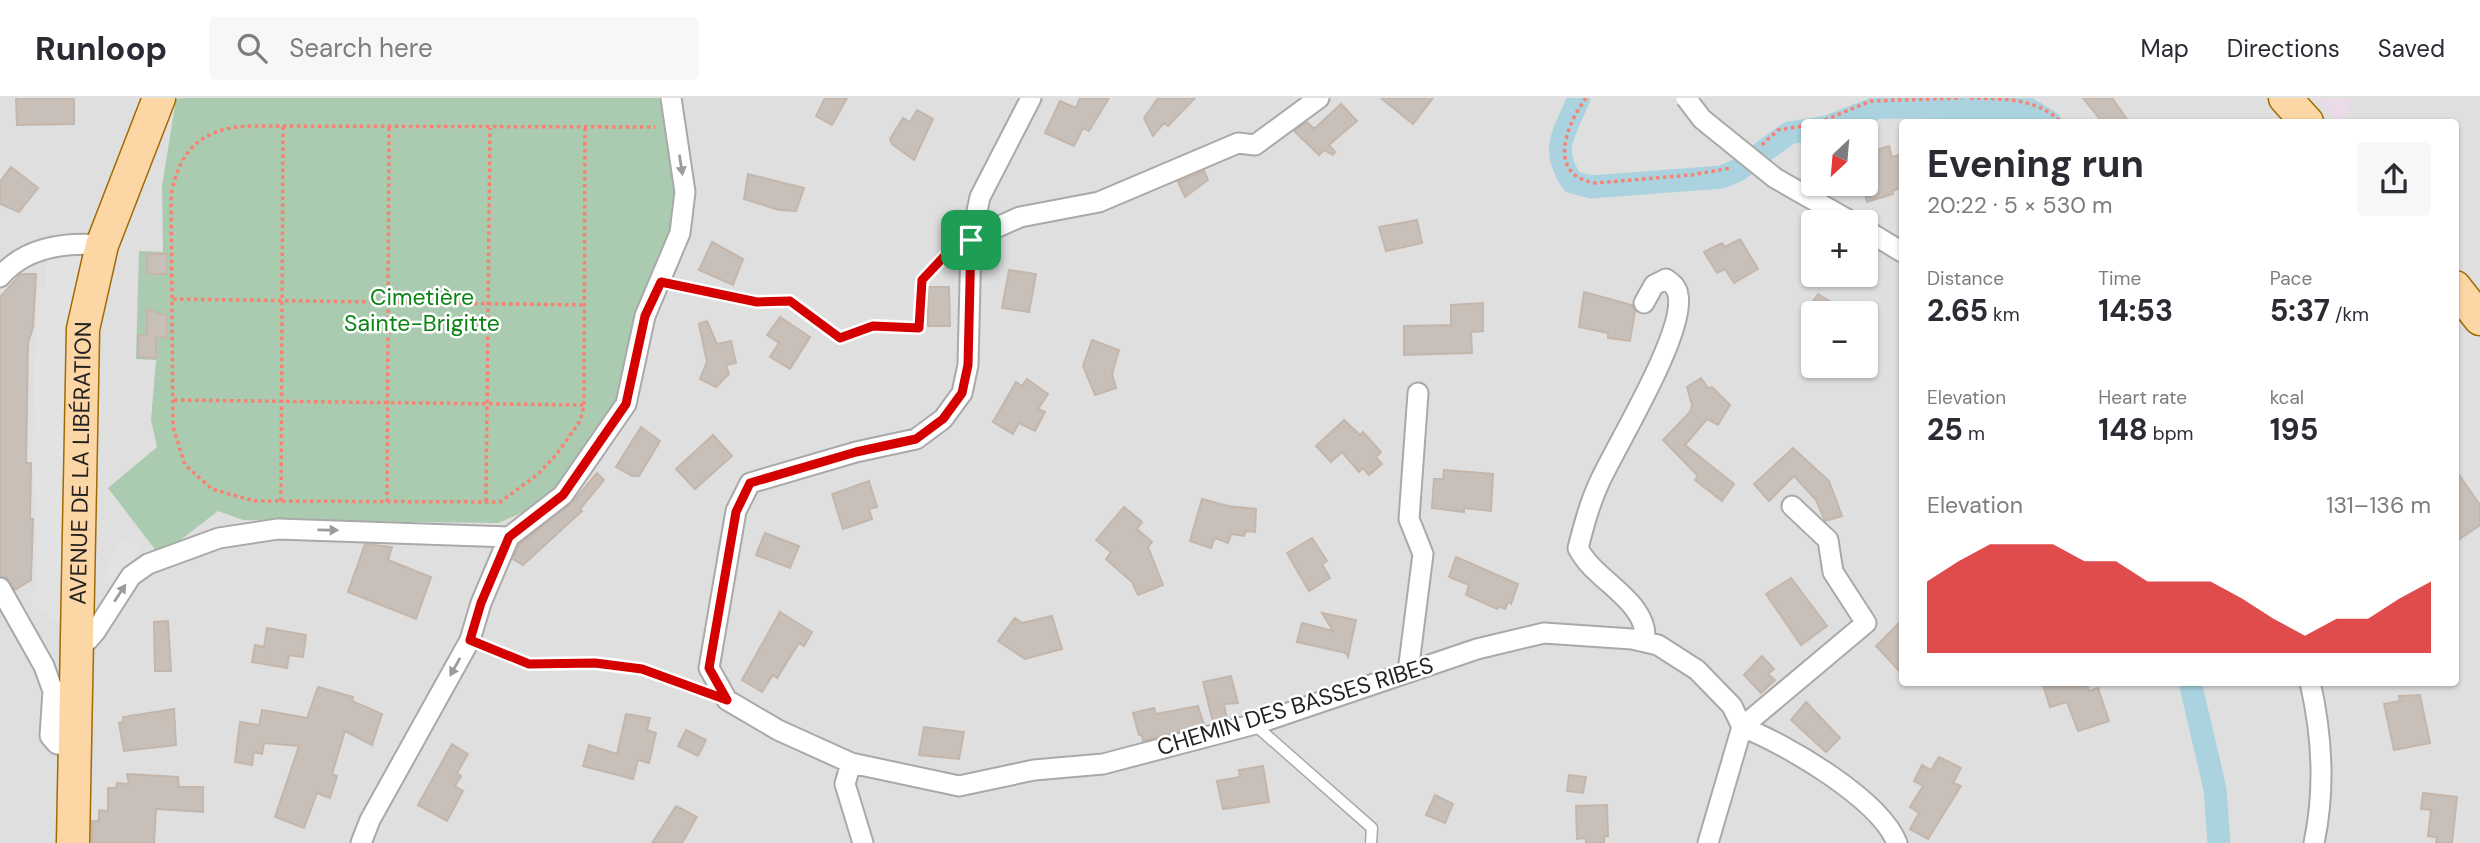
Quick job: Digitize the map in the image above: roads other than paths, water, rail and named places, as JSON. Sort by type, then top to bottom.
[{"type":"main road","name":"AVENUE DE LA LIBÉRATION","points":[[72,843],[83,329],[102,245],[159,98]]},
{"type":"main road","points":[[2285,98],[2304,119]]},
{"type":"main road","points":[[2459,292],[2480,319]]},
{"type":"street","points":[[361,843],[370,820],[470,640],[481,603],[509,537],[563,495],[626,404],[645,316],[680,233],[685,192],[671,98]]},
{"type":"street","points":[[962,243],[979,197],[1031,98]]},
{"type":"street","points":[[962,243],[1020,217],[1099,202],[1238,143],[1255,145],[1319,98]]},
{"type":"street","points":[[1686,98],[1711,127],[1775,178],[1831,210]]},
{"type":"street","points":[[1878,237],[1899,250]]},
{"type":"street","points":[[0,277],[23,257],[45,249],[82,243],[102,245]]},
{"type":"street","name":"CHEMIN DES BASSES RIBES","points":[[962,243],[968,365],[962,393],[943,419],[916,439],[856,452],[750,483],[736,512],[709,668],[727,700],[778,730],[851,763],[959,786],[1034,770],[1103,764],[1255,724],[1477,649],[1544,633],[1645,641],[1658,645],[1697,670],[1732,706],[1742,727]]},
{"type":"street","points":[[1644,303],[1654,285],[1666,279],[1676,287],[1679,298],[1673,327],[1641,403],[1599,483],[1578,548],[1584,561],[1632,605],[1645,623],[1645,641]]},
{"type":"street","points":[[1408,672],[1423,555],[1409,519],[1418,393]]},
{"type":"street","points":[[1708,843],[1742,727],[1866,623],[1833,572],[1828,540],[1792,506]]},
{"type":"street","points":[[77,645],[88,640],[95,632],[131,576],[148,564],[219,538],[278,529],[509,537]]},
{"type":"street","points":[[0,588],[44,667],[53,691],[50,736],[57,744],[75,746]]},
{"type":"street","points":[[2311,686],[2320,748],[2321,792],[2314,843]]},
{"type":"street","points":[[1742,727],[1770,737],[1852,791],[1890,825],[1897,843]]},
{"type":"street","points":[[851,763],[845,784],[863,843]]},
{"type":"lane","points":[[1255,724],[1372,828],[1371,843]]},
{"type":"waterway","points":[[1579,98],[1562,140],[1561,159],[1572,182],[1591,187],[1722,177],[1738,170],[1789,133],[1827,127],[1879,107],[2027,108],[2045,119]]},
{"type":"waterway","points":[[2191,686],[2215,789],[2219,843]]},
{"type":"park label","name":"Cimetière Sainte-Brigitte","points":[[422,310]]}]
